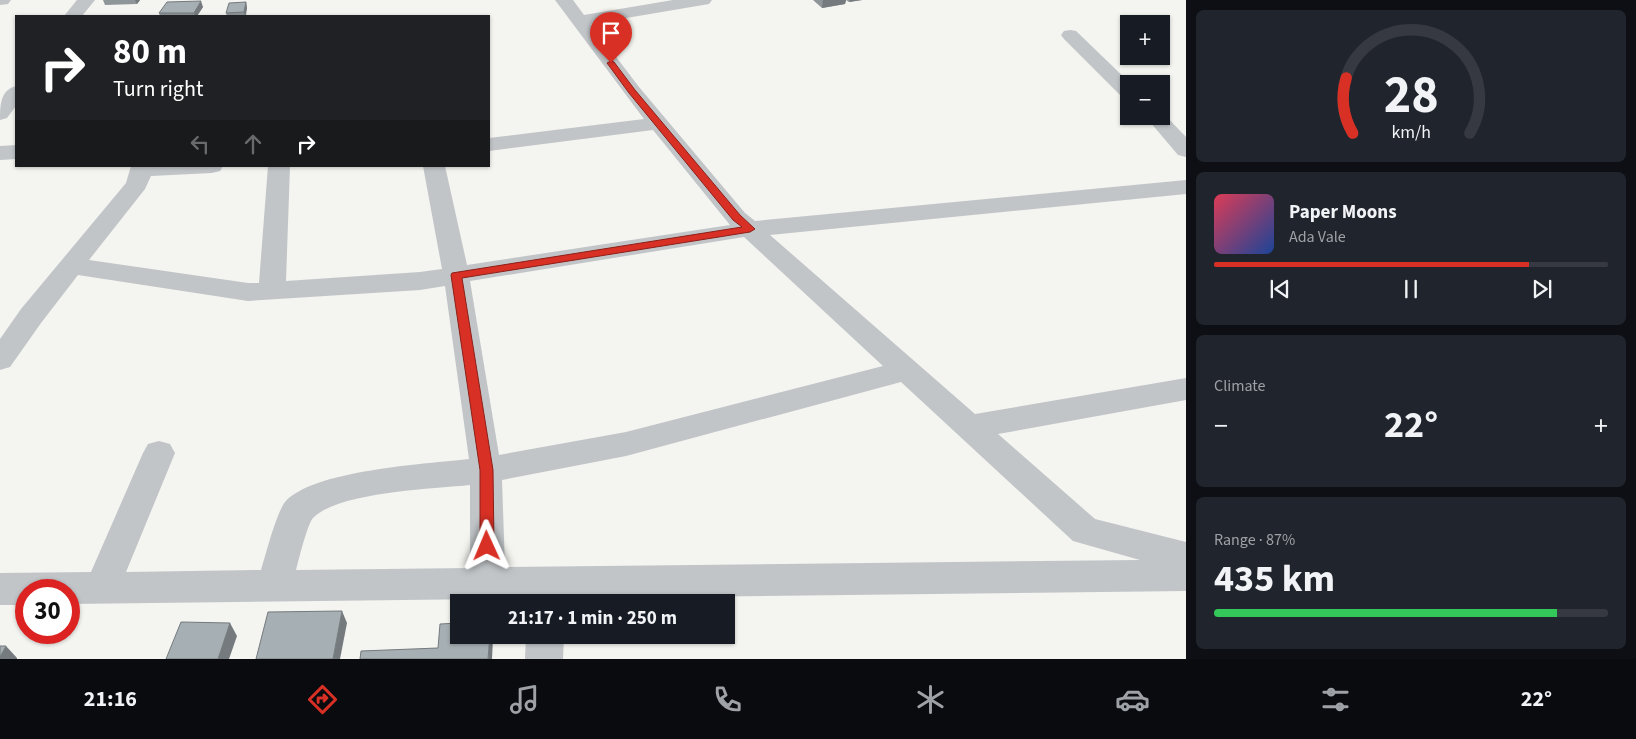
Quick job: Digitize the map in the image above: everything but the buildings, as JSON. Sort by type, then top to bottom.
[{"type":"street","points":[[74,15],[86,0]]},
{"type":"street","points":[[564,0],[632,92],[737,218],[1084,531],[1186,557]]},
{"type":"street","points":[[580,21],[702,0]]},
{"type":"street","points":[[1070,36],[1120,84]]},
{"type":"street","points":[[0,114],[15,93]]},
{"type":"street","points":[[490,145],[658,123]]},
{"type":"street","points":[[1163,125],[1186,150]]},
{"type":"street","points":[[0,153],[15,152]]},
{"type":"street","points":[[0,360],[31,316],[137,184],[141,168],[176,167]]},
{"type":"street","points":[[272,290],[279,167]]},
{"type":"street","points":[[434,167],[456,275],[486,470],[488,583]]},
{"type":"street","points":[[71,266],[248,292],[420,281],[750,229],[1186,187]]},
{"type":"street","points":[[273,586],[297,512],[312,500],[334,491],[365,484],[486,470],[626,444],[907,370]]},
{"type":"street","points":[[969,426],[1186,389]]},
{"type":"street","points":[[102,587],[160,454]]},
{"type":"street","points":[[0,589],[488,583],[546,593],[1186,575]]},
{"type":"street","points":[[544,659],[545,644]]},
{"type":"route","points":[[487,546],[486,470],[456,275],[750,229],[737,218],[632,92],[611,63]]}]
